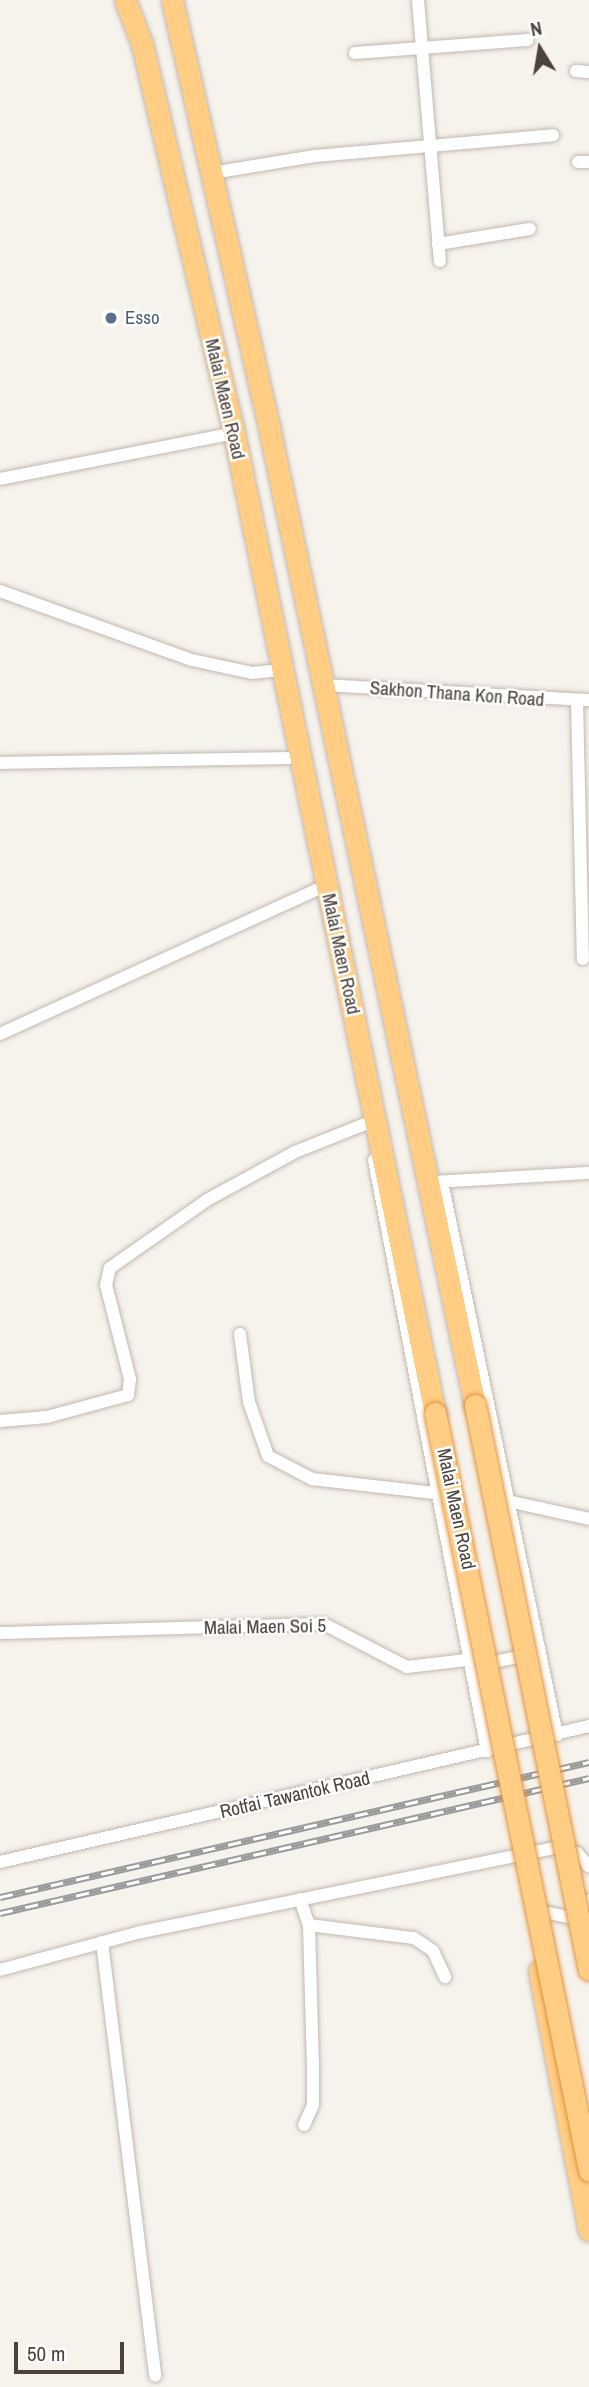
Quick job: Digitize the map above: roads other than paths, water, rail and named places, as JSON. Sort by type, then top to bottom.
[{"type":"highway","name":"Malai Maen Road","points":[[125,0],[142,44],[234,433],[589,2170]]},
{"type":"highway","name":"Malai Maen Road","points":[[172,0],[435,1182],[475,1405],[589,1970]]},
{"type":"highway","points":[[517,1855],[589,2230]]},
{"type":"street","points":[[418,0],[440,261]]},
{"type":"street","points":[[355,53],[528,40]]},
{"type":"street","points":[[212,173],[429,145],[553,135]]},
{"type":"street","points":[[438,244],[530,229]]},
{"type":"street","points":[[0,478],[234,433]]},
{"type":"street","points":[[0,591],[192,660],[252,673],[282,670]]},
{"type":"street","name":"Sakhon Thana Kon Road","points":[[324,685],[583,701]]},
{"type":"street","points":[[583,701],[583,959]]},
{"type":"street","points":[[0,763],[300,758]]},
{"type":"street","points":[[0,1034],[327,885]]},
{"type":"street","points":[[0,1421],[47,1418],[128,1395],[130,1378],[106,1285],[110,1268],[207,1200],[295,1152],[377,1126],[374,1153],[381,1213],[434,1493],[487,1751]]},
{"type":"street","points":[[557,1735],[512,1502],[435,1182],[589,1173]]},
{"type":"street","points":[[240,1334],[250,1402],[268,1456],[312,1479],[434,1493]]},
{"type":"street","points":[[512,1502],[589,1520]]},
{"type":"street","name":"Malai Maen Soi 5","points":[[0,1633],[324,1624],[407,1667],[467,1660]]},
{"type":"street","points":[[470,1675],[483,1663],[518,1657],[544,1665]]},
{"type":"street","name":"Rotfai Tawantok Road","points":[[0,1862],[589,1727]]},
{"type":"street","points":[[0,1970],[102,1942],[553,1848],[577,1853],[589,1867]]},
{"type":"street","points":[[300,1899],[309,1925],[313,2105],[304,2125]]},
{"type":"street","points":[[527,1904],[559,1919],[589,1900]]},
{"type":"street","points":[[309,1925],[414,1938],[433,1951],[445,1977]]},
{"type":"street","points":[[102,1942],[155,2376]]},
{"type":"railway","points":[[0,1897],[589,1762]]},
{"type":"railway","points":[[0,1913],[589,1778]]},
{"type":"place","name":"Esso","points":[[111,318]]}]
